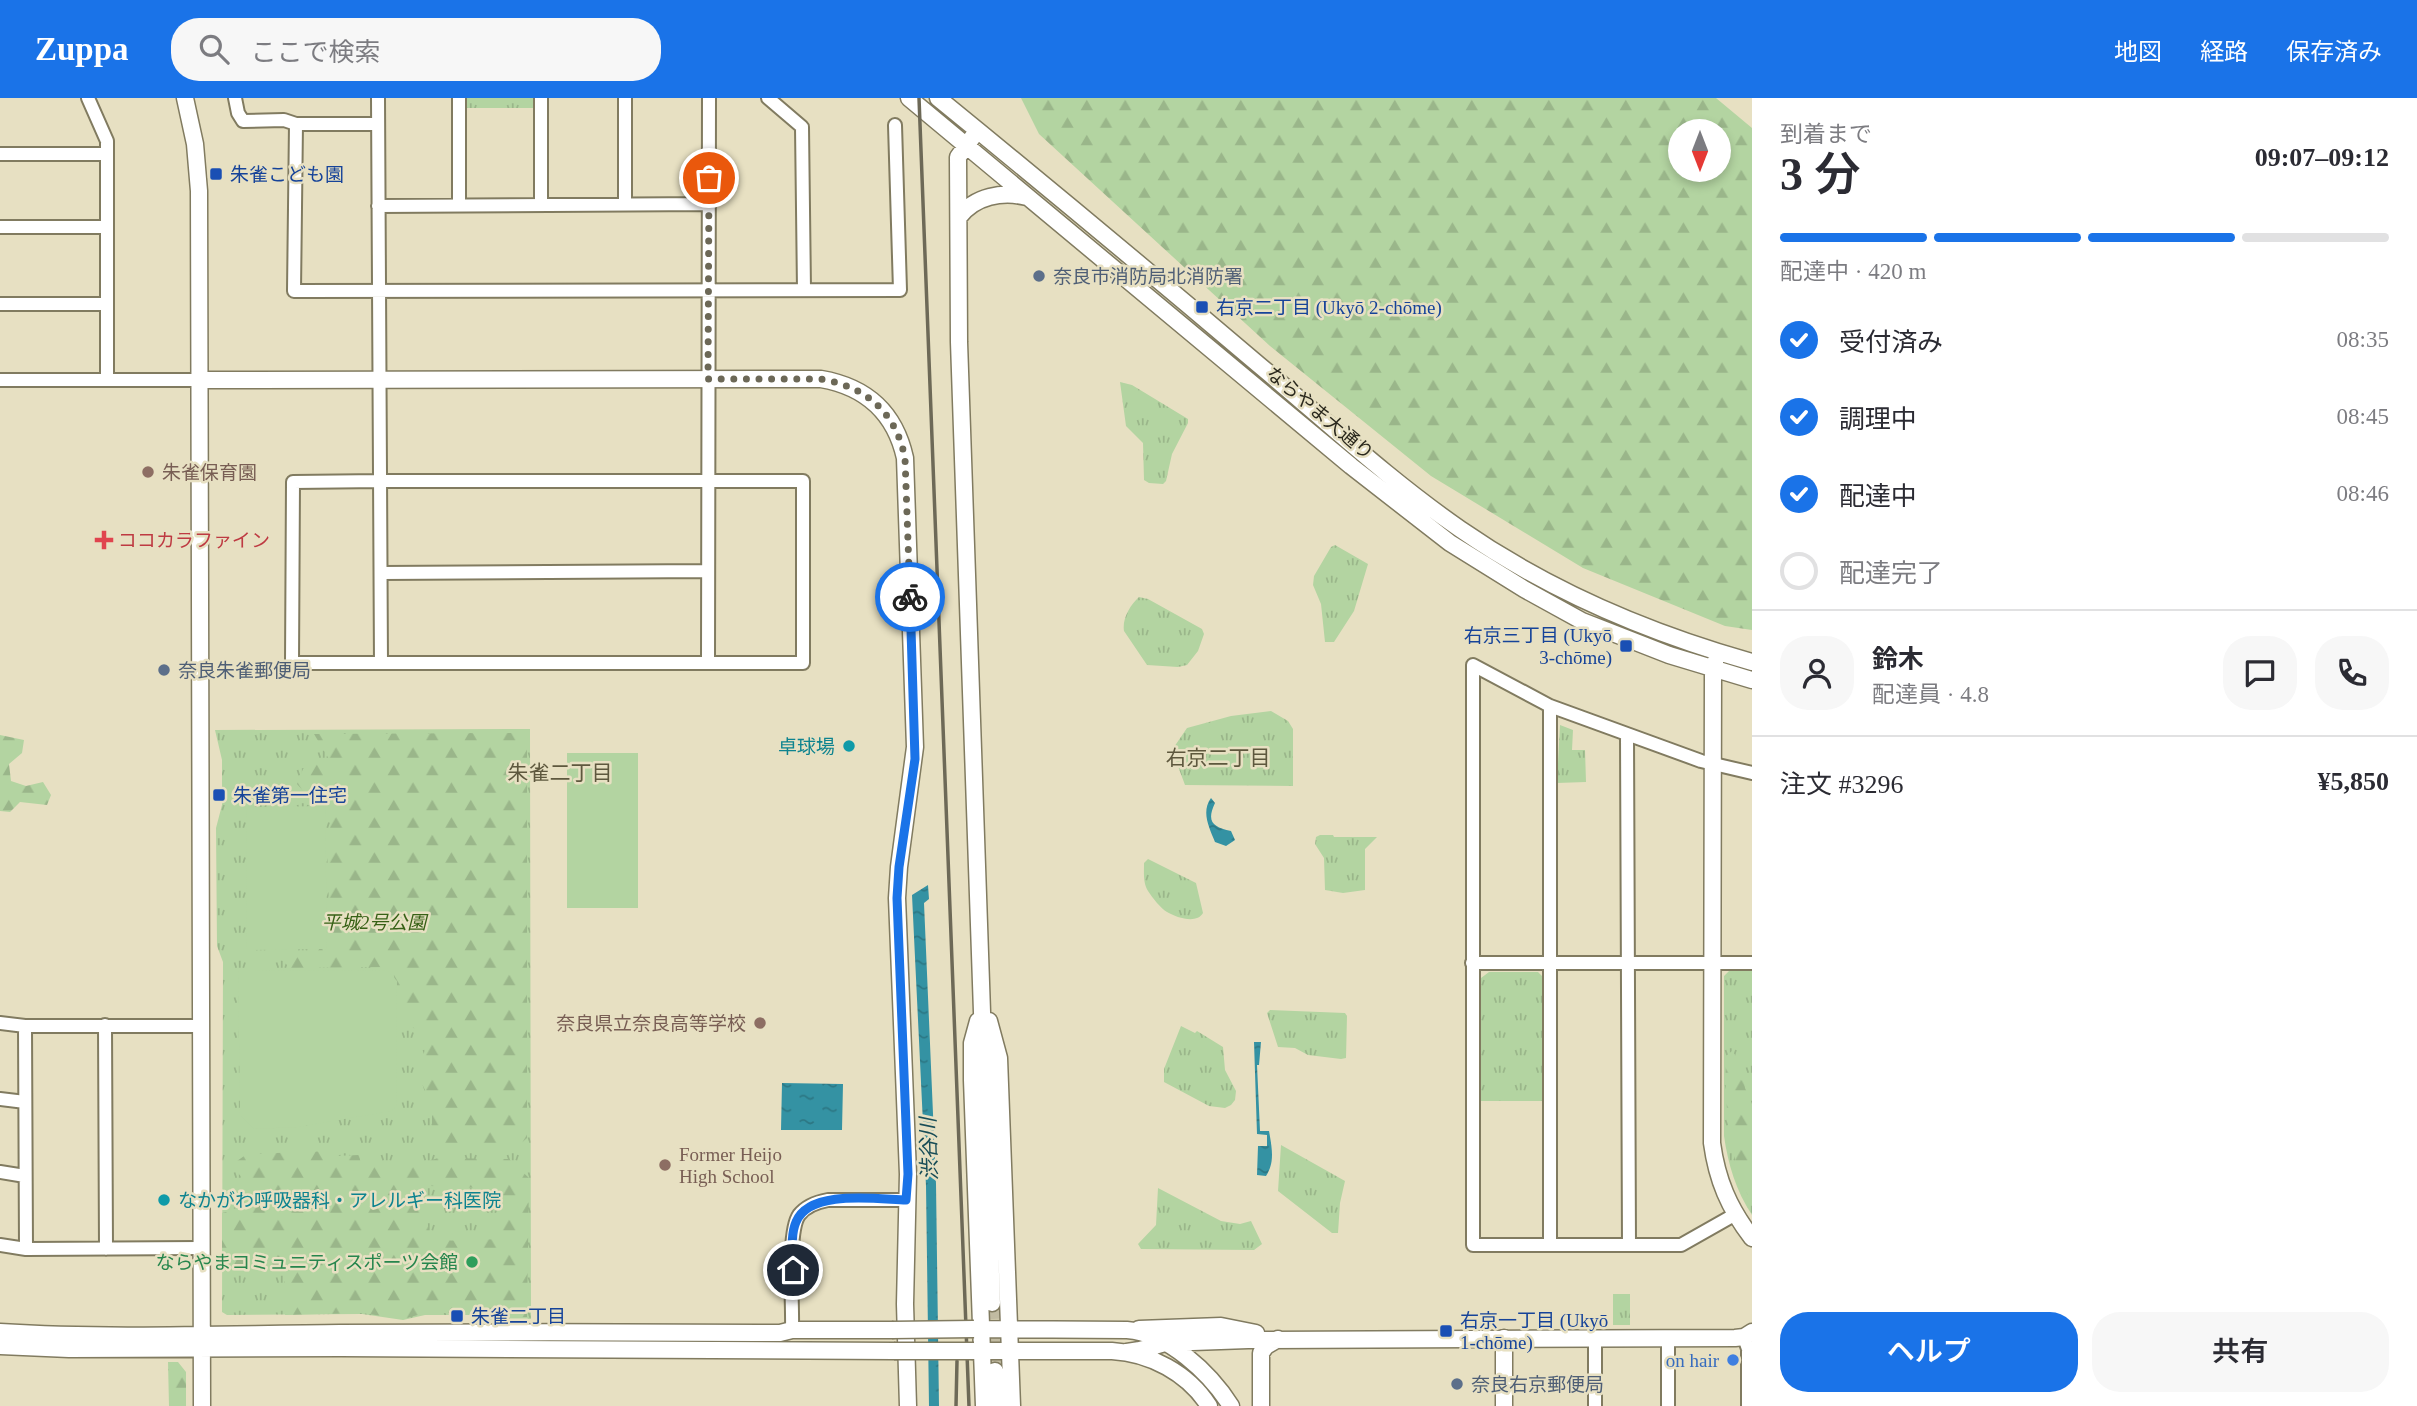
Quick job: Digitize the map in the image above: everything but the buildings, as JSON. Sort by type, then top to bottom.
[{"type":"street","points":[[88,98],[107,141],[107,379]]},
{"type":"street","points":[[185,98],[198,165],[202,1406]]},
{"type":"street","points":[[235,98],[243,121],[378,124]]},
{"type":"street","points":[[378,98],[382,663]]},
{"type":"street","points":[[458,205],[459,98]]},
{"type":"street","points":[[541,98],[541,205]]},
{"type":"street","points":[[625,98],[625,205]]},
{"type":"street","points":[[708,663],[709,98]]},
{"type":"street","points":[[768,98],[802,127],[804,290]]},
{"type":"street","name":"ならやま大通り","points":[[909,98],[1351,466],[1450,543],[1582,621],[1713,670],[1752,680]]},
{"type":"street","name":"ならやま大通り","points":[[938,98],[1362,452],[1459,529],[1557,587],[1598,607],[1752,662]]},
{"type":"street","points":[[296,124],[294,291],[900,290],[895,125]]},
{"type":"street","points":[[977,131],[958,157],[959,342],[992,1303]]},
{"type":"street","points":[[0,154],[107,155]]},
{"type":"street","points":[[959,217],[966,208],[992,196],[1012,193],[1029,197]]},
{"type":"street","points":[[378,206],[709,204]]},
{"type":"street","points":[[0,228],[107,227]]},
{"type":"street","points":[[0,304],[107,304]]},
{"type":"street","points":[[0,380],[821,379],[848,385],[869,397],[885,413],[903,449],[915,747],[897,884],[908,1174],[905,1304],[908,1406]]},
{"type":"street","points":[[708,481],[803,481],[803,663],[292,663],[293,482],[708,481]]},
{"type":"street","points":[[381,573],[708,571]]},
{"type":"street","points":[[1718,652],[1713,670],[1712,1143],[1718,1177],[1734,1215],[1752,1238]]},
{"type":"street","points":[[1734,1215],[1681,1245],[1474,1245],[1473,665],[1550,706],[1712,765],[1752,773]]},
{"type":"street","points":[[1550,706],[1550,1245]]},
{"type":"street","points":[[1627,734],[1629,1245]]},
{"type":"street","points":[[1472,963],[1752,963]]},
{"type":"street","points":[[983,1002],[972,1043],[978,1351],[984,1406]]},
{"type":"street","points":[[983,1002],[999,1058],[1012,1406]]},
{"type":"street","points":[[0,1023],[25,1026],[199,1026]]},
{"type":"street","points":[[105,1025],[106,1249]]},
{"type":"street","points":[[25,1026],[26,1249]]},
{"type":"street","points":[[0,1099],[25,1102]]},
{"type":"street","points":[[0,1172],[25,1176]]},
{"type":"street","points":[[792,1330],[793,1231],[799,1215],[816,1203],[828,1200],[906,1200]]},
{"type":"street","points":[[0,1245],[26,1249],[201,1248]]},
{"type":"street","points":[[0,1346],[69,1349],[202,1342],[568,1332],[760,1334],[792,1330],[1127,1330],[1221,1326],[1278,1339]]},
{"type":"street","points":[[1171,1369],[1164,1356],[1164,1343],[1170,1336],[1186,1327]]},
{"type":"street","points":[[1127,1330],[1143,1332],[1164,1343],[1210,1377],[1231,1406]]},
{"type":"street","points":[[0,1332],[341,1348],[1127,1352],[1141,1354],[1171,1369],[1193,1387],[1209,1406]]},
{"type":"street","points":[[1127,1352],[1164,1343],[1278,1339],[1668,1338],[1748,1334],[1748,1406]]},
{"type":"street","points":[[1504,1338],[1504,1406]]},
{"type":"street","points":[[1595,1338],[1595,1406]]},
{"type":"street","points":[[1668,1338],[1668,1406]]},
{"type":"street","points":[[1261,1406],[1261,1353],[1266,1346],[1278,1339]]},
{"type":"street","points":[[995,1371],[997,1406]]},
{"type":"green space","points":[[464,98],[535,98],[535,108],[464,108]]},
{"type":"green space","points":[[1021,98],[1716,98],[1752,128],[1752,630],[1725,626],[1583,568],[1431,476],[1270,346],[1039,134]]},
{"type":"green space","points":[[1120,382],[1132,385],[1188,419],[1172,454],[1163,484],[1144,480],[1143,443],[1126,426]]},
{"type":"green space","points":[[1335,545],[1368,564],[1354,611],[1334,642],[1325,642],[1321,604],[1313,585],[1314,576],[1331,547]]},
{"type":"green space","points":[[1139,597],[1148,599],[1202,629],[1204,634],[1198,651],[1187,665],[1147,665],[1124,631],[1127,613]]},
{"type":"green space","points":[[1271,711],[1288,721],[1293,729],[1293,786],[1185,785],[1172,750],[1187,728],[1231,716]]},
{"type":"green space","points":[[1560,725],[1573,730],[1572,750],[1585,750],[1586,782],[1557,783]]},
{"type":"green space","name":"平城2号公園","points":[[530,729],[531,1319],[493,1320],[470,1315],[425,1315],[403,1320],[362,1314],[227,1315],[222,1312],[223,962],[217,946],[216,828],[222,805],[222,760],[215,730]]},
{"type":"green space","points":[[527,733],[527,1138],[517,1147],[443,1149],[432,1142],[432,1104],[419,1078],[427,1038],[404,1021],[392,967],[290,968],[282,960],[287,955],[316,953],[326,941],[329,907],[327,846],[331,819],[320,797],[306,794],[297,784],[303,769],[329,759],[314,734]]},
{"type":"green space","points":[[0,735],[24,740],[22,753],[9,764],[11,781],[26,786],[43,782],[51,795],[47,805],[20,802],[10,812],[0,811]]},
{"type":"green space","points":[[567,753],[638,753],[638,908],[567,908]]},
{"type":"green space","points":[[325,806],[327,949],[247,950],[246,807]]},
{"type":"green space","points":[[1316,837],[1377,837],[1365,849],[1365,890],[1343,893],[1325,890],[1324,858],[1315,844]]},
{"type":"green space","points":[[1148,859],[1196,883],[1203,913],[1200,916],[1192,919],[1181,918],[1159,906],[1145,885],[1144,863]]},
{"type":"green space","points":[[238,970],[388,971],[397,981],[396,1107],[391,1111],[298,1127],[254,1129],[240,1115]]},
{"type":"green space","points":[[1729,971],[1752,971],[1752,1215],[1733,1177],[1724,1136],[1724,976]]},
{"type":"green space","points":[[1489,972],[1538,972],[1543,977],[1544,1101],[1481,1101],[1481,978]]},
{"type":"green space","points":[[1270,1010],[1345,1013],[1346,1058],[1308,1055],[1295,1048],[1278,1047],[1267,1013]]},
{"type":"green space","points":[[1181,1026],[1195,1033],[1197,1031],[1223,1047],[1225,1070],[1236,1091],[1231,1105],[1225,1108],[1209,1106],[1164,1082],[1164,1069]]},
{"type":"green space","points":[[1732,1051],[1741,1062],[1745,1088],[1752,1104],[1752,1203],[1738,1170],[1730,1132],[1726,1056]]},
{"type":"green space","points":[[1281,1145],[1345,1181],[1338,1233],[1332,1233],[1278,1191]]},
{"type":"green space","points":[[334,1151],[334,1156],[359,1155],[361,1164],[414,1166],[438,1158],[509,1159],[529,1178],[527,1317],[495,1318],[471,1313],[425,1313],[403,1319],[362,1313],[285,1315],[285,1267],[222,1268],[222,1213],[252,1201],[256,1194],[238,1173],[237,1161],[247,1154]],"holes":[[[430,1186],[481,1188],[499,1202],[503,1239],[430,1239],[423,1192]]]},
{"type":"green space","points":[[1158,1188],[1221,1221],[1240,1224],[1251,1221],[1262,1244],[1254,1250],[1141,1249],[1138,1244],[1156,1225]]},
{"type":"green space","points":[[1613,1294],[1630,1294],[1630,1325],[1613,1325]]},
{"type":"green space","points":[[168,1362],[178,1362],[186,1372],[186,1406],[169,1406]]},
{"type":"water","points":[[1211,798],[1215,803],[1211,815],[1213,823],[1231,831],[1235,840],[1226,846],[1215,842],[1208,825],[1206,814]]},
{"type":"water","name":"渋谷川","points":[[928,885],[929,899],[924,903],[936,1184],[939,1406],[929,1406],[926,1186],[912,895]]},
{"type":"water","points":[[1254,1042],[1261,1042],[1257,1065],[1260,1131],[1269,1131],[1272,1149],[1271,1165],[1266,1176],[1257,1175],[1258,1146],[1267,1146],[1267,1135],[1257,1134]]},
{"type":"water","points":[[782,1083],[843,1084],[842,1130],[781,1130]]},
{"type":"tunnel","points":[[992,1303],[995,1371]]},
{"type":"railway","points":[[919,98],[969,1406]]},
{"type":"railway","points":[[956,1406],[957,1361]]},
{"type":"way so far","points":[[709,178],[708,379],[821,379],[837,382],[860,391],[885,413],[900,439],[905,458],[910,597]]},
{"type":"place","name":"朱雀こども園","points":[[216,174]]},
{"type":"place","name":"奈良市消防局北消防署","points":[[1039,276]]},
{"type":"place","name":"右京二丁目 (Ukyō 2-chōme)","points":[[1202,307]]},
{"type":"place","name":"朱雀保育園","points":[[148,472]]},
{"type":"place","name":"ココカラファイン","points":[[104,540]]},
{"type":"place","name":"右京三丁目 (Ukyō 3-chōme)","points":[[1626,646]]},
{"type":"place","name":"奈良朱雀郵便局","points":[[164,670]]},
{"type":"place","name":"卓球場","points":[[849,746]]},
{"type":"place","name":"朱雀第一住宅","points":[[219,795]]},
{"type":"place","name":"奈良県立奈良高等学校","points":[[760,1023]]},
{"type":"place","name":"Former Heijo High School","points":[[665,1165]]},
{"type":"place","name":"なかがわ呼吸器科・アレルギー科医院","points":[[164,1200]]},
{"type":"place","name":"ならやまコミュニティスポーツ会館","points":[[472,1262]]},
{"type":"place","name":"朱雀二丁目","points":[[457,1316]]},
{"type":"place","name":"右京一丁目 (Ukyō 1-chōme)","points":[[1446,1331]]},
{"type":"place","name":"on hair","points":[[1733,1360]]},
{"type":"place","name":"奈良右京郵便局","points":[[1457,1384]]},
{"type":"district","name":"右京二丁目","points":[[1218,758]]},
{"type":"district","name":"朱雀二丁目","points":[[560,773]]},
{"type":"route","points":[[793,1270],[793,1231],[799,1215],[806,1208],[828,1200],[906,1200],[908,1174],[897,884],[915,759],[910,597]]}]
